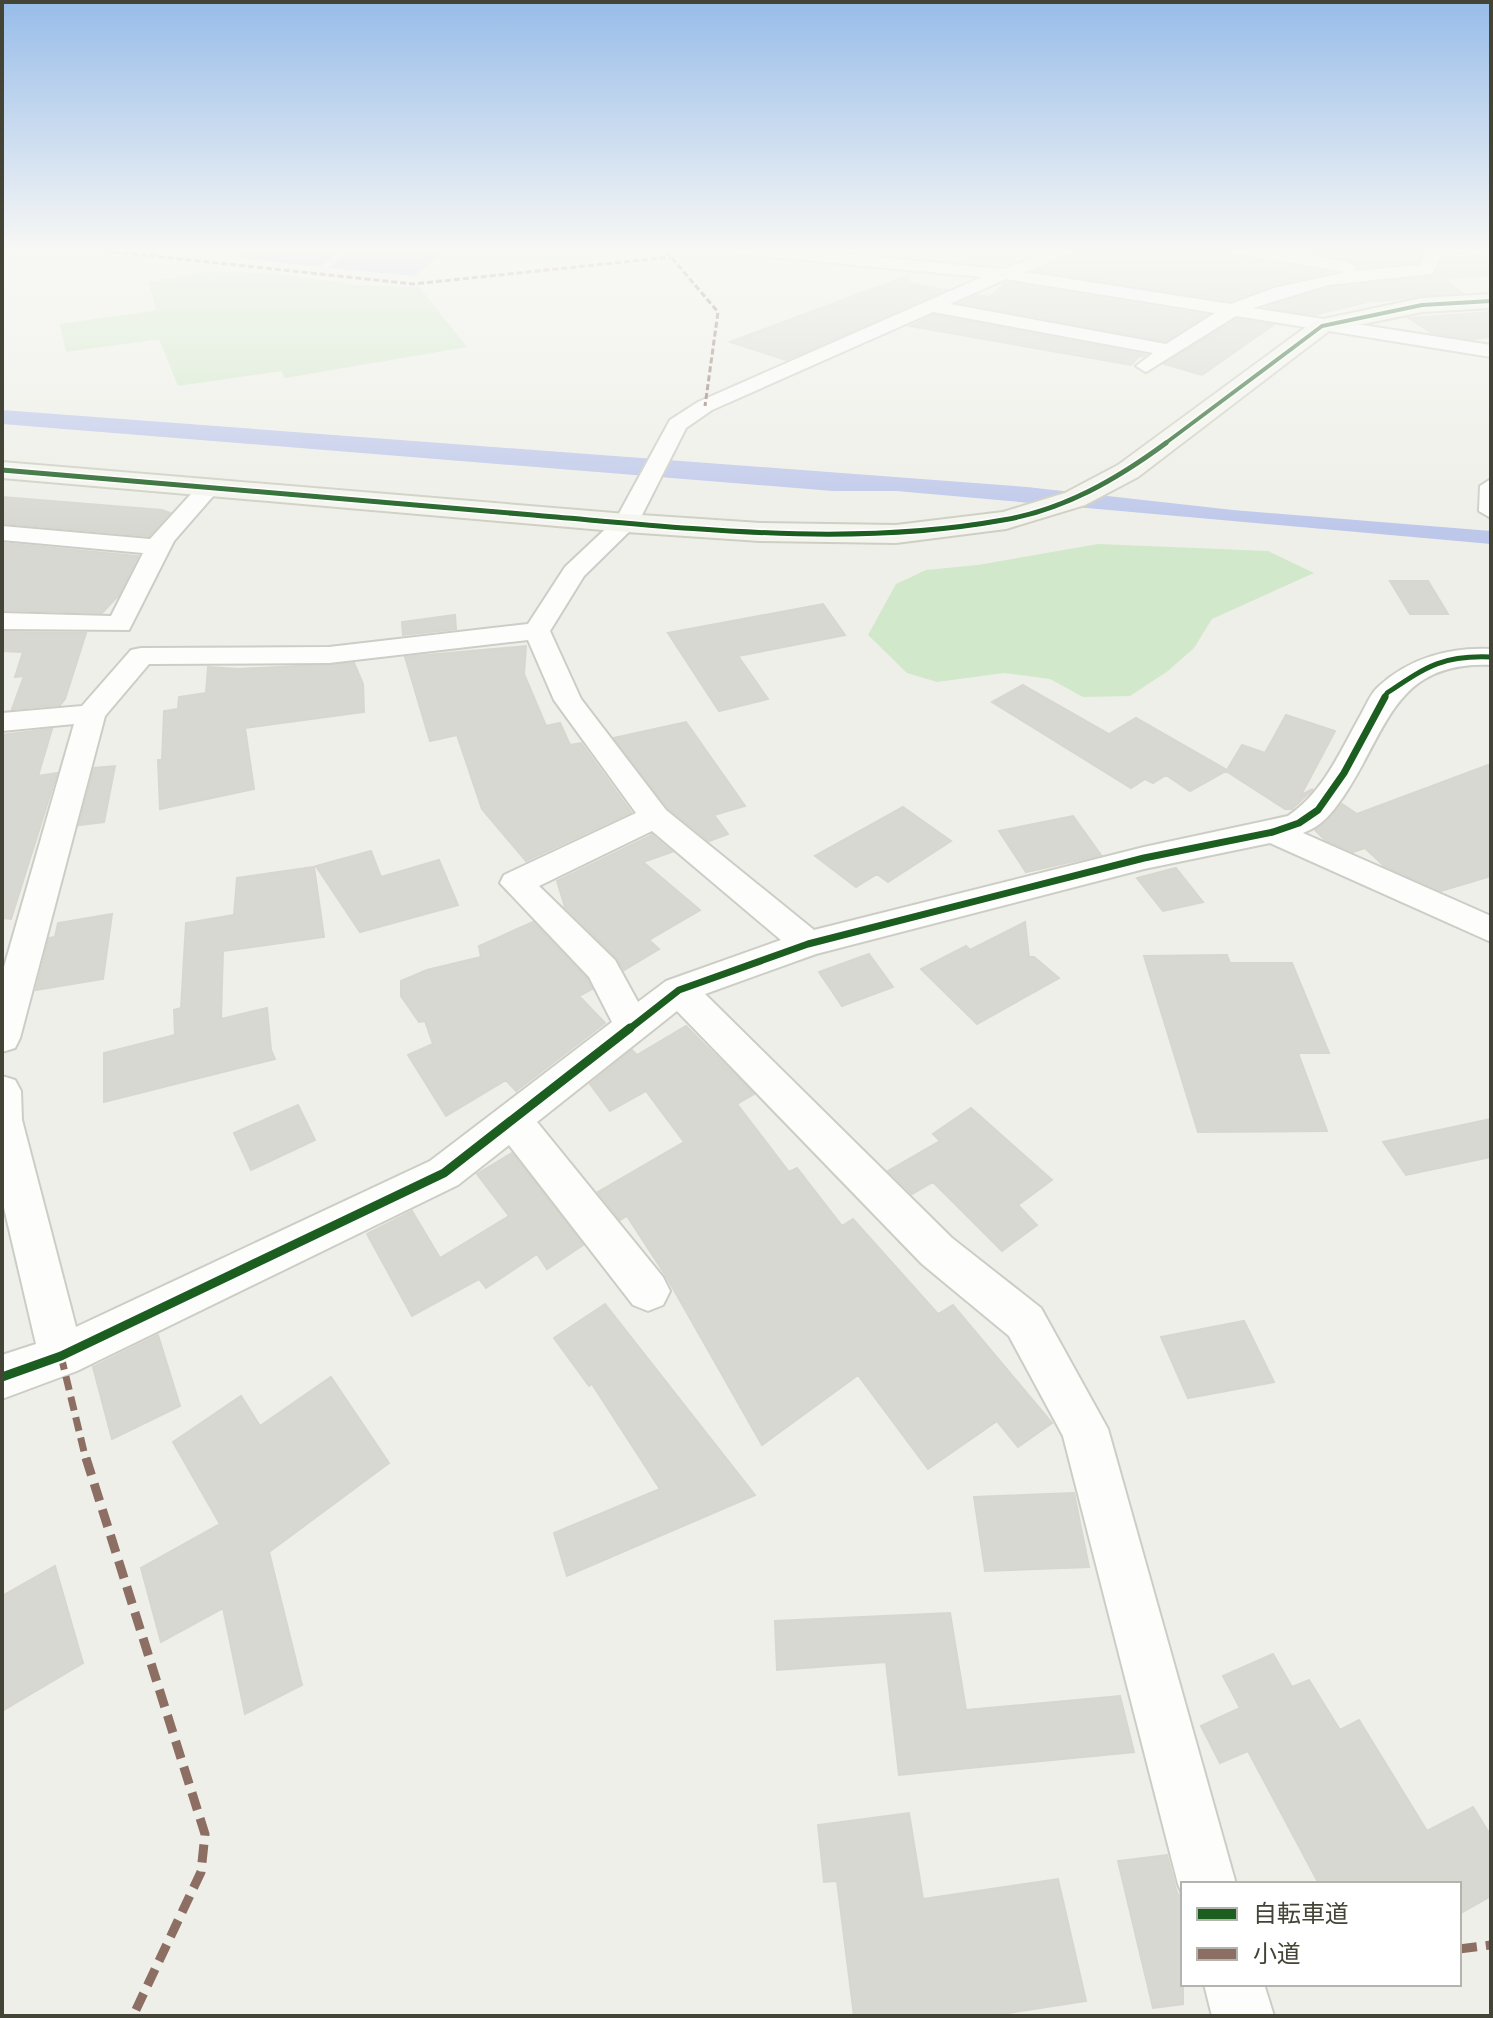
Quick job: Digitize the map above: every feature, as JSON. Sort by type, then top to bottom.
[{"type":"street","points":[[537,631],[574,572],[626,523],[677,424],[705,406],[848,342]]},
{"type":"street","points":[[1127,342],[1170,350]]},
{"type":"street","points":[[1146,366],[1182,342]]},
{"type":"street","points":[[2,470],[626,523],[760,532],[896,534],[1006,520],[1075,499],[1128,471],[1300,342]]},
{"type":"street","points":[[1431,342],[1491,351]]},
{"type":"street","points":[[1457,346],[1483,342]]},
{"type":"street","points":[[1491,486],[1491,511]]},
{"type":"street","points":[[2,621],[120,624],[158,547],[191,504],[210,487]]},
{"type":"street","points":[[2,533],[158,547]]},
{"type":"street","points":[[2,1038],[91,714],[141,656],[329,655],[537,631]]},
{"type":"street","points":[[537,631],[568,700],[655,817],[808,944]]},
{"type":"street","points":[[2,1377],[61,1356],[444,1173],[679,990],[808,944],[1144,858],[1273,832],[1299,823],[1318,810],[1344,773],[1387,693],[1432,663],[1468,656],[1491,657]]},
{"type":"street","points":[[2,722],[91,714]]},
{"type":"street","points":[[632,1026],[603,969],[516,883],[655,817]]},
{"type":"street","points":[[1273,832],[1318,856],[1491,930]]},
{"type":"street","points":[[679,990],[937,1251],[1025,1322],[1085,1429],[1206,1882]]},
{"type":"street","points":[[2,1091],[3,1120],[61,1356]]},
{"type":"street","points":[[512,1120],[648,1291]]},
{"type":"street","points":[[1235,1986],[1243,2016]]},
{"type":"green space","points":[[64,342],[136,342],[66,352]]},
{"type":"green space","points":[[160,342],[463,342],[467,347],[285,378],[282,371],[178,386]]},
{"type":"green space","points":[[1098,544],[1268,551],[1314,573],[1212,619],[1194,648],[1168,671],[1130,696],[1083,697],[1050,679],[1004,673],[937,682],[907,673],[868,635],[896,584],[926,570],[978,565]]},
{"type":"water","points":[[2,410],[1027,487],[1233,510],[1491,531],[1491,544],[896,491],[833,491],[2,424]]},
{"type":"building","points":[[731,342],[827,342],[786,360]]},
{"type":"building","points":[[1002,342],[1078,342],[1146,355],[1138,357],[1131,365]]},
{"type":"building","points":[[1199,342],[1249,342],[1202,375],[1164,364]]},
{"type":"building","points":[[2,497],[170,513],[149,536],[2,523]]},
{"type":"building","points":[[2,543],[138,556],[118,596],[102,613],[2,610]]},
{"type":"building","points":[[1390,581],[1428,581],[1448,614],[1410,614]]},
{"type":"building","points":[[823,604],[845,635],[738,656],[768,699],[719,711],[668,633]]},
{"type":"building","points":[[455,615],[456,629],[403,635],[402,622]]},
{"type":"building","points":[[2,632],[86,633],[65,699],[60,705],[12,709],[24,676],[15,677],[23,652],[2,651]]},
{"type":"building","points":[[526,646],[524,674],[546,726],[560,723],[570,745],[581,743],[631,812],[526,861],[482,809],[457,735],[430,741],[405,657]]},
{"type":"building","points":[[354,663],[363,684],[364,712],[245,728],[254,789],[160,809],[158,760],[162,760],[164,711],[178,709],[179,697],[206,693],[208,667],[239,669]]},
{"type":"building","points":[[1023,685],[1109,734],[1136,718],[1227,770],[1242,745],[1265,753],[1286,715],[1335,731],[1301,795],[1313,789],[1292,809],[1285,809],[1226,771],[1190,791],[1166,775],[1153,783],[1145,779],[1131,788],[992,702]]},
{"type":"building","points":[[686,722],[745,806],[714,815],[728,834],[709,841],[668,808],[614,738]]},
{"type":"building","points":[[52,729],[38,776],[57,773],[11,919],[2,918],[2,735]]},
{"type":"building","points":[[1491,764],[1491,876],[1441,891],[1384,866],[1365,848],[1353,852],[1325,840],[1315,830],[1342,804],[1357,814]]},
{"type":"building","points":[[115,766],[104,822],[79,825],[94,768]]},
{"type":"building","points":[[903,807],[951,841],[888,882],[877,874],[856,887],[815,856]]},
{"type":"building","points":[[1073,816],[1101,855],[1026,872],[999,831]]},
{"type":"building","points":[[652,835],[672,852],[643,862],[700,910],[649,940],[659,949],[624,970],[617,958],[565,907],[557,881]]},
{"type":"building","points":[[371,851],[381,877],[439,860],[458,905],[360,932],[316,866]]},
{"type":"building","points":[[314,867],[324,937],[223,951],[221,1019],[267,1008],[271,1050],[275,1059],[104,1102],[104,1053],[175,1035],[174,1010],[181,1008],[186,923],[234,915],[237,878]]},
{"type":"building","points":[[1176,868],[1203,902],[1163,911],[1137,878]]},
{"type":"building","points":[[112,914],[103,979],[36,990],[49,938],[55,937],[58,923]]},
{"type":"building","points":[[533,922],[587,979],[592,989],[579,996],[605,1023],[516,1091],[506,1080],[446,1116],[408,1055],[433,1044],[425,1021],[419,1022],[401,996],[401,981],[427,970],[481,957],[479,946]]},
{"type":"building","points":[[1025,922],[1029,957],[1034,957],[1059,978],[977,1024],[921,969],[966,946],[970,950]]},
{"type":"building","points":[[869,954],[893,987],[842,1006],[819,972]]},
{"type":"building","points":[[1227,955],[1230,963],[1292,963],[1329,1053],[1298,1053],[1327,1131],[1198,1132],[1144,956]]},
{"type":"building","points":[[686,1026],[754,1094],[737,1104],[789,1172],[797,1168],[842,1226],[853,1219],[938,1314],[953,1305],[1052,1423],[1018,1447],[997,1421],[928,1469],[858,1375],[762,1445],[666,1276],[627,1216],[620,1220],[598,1192],[684,1142],[646,1091],[610,1111],[590,1084],[632,1050],[637,1055]]},
{"type":"building","points":[[298,1105],[315,1140],[251,1170],[234,1133]]},
{"type":"building","points":[[971,1108],[1052,1180],[1018,1205],[1037,1225],[1002,1251],[933,1182],[912,1194],[888,1171],[940,1141],[933,1134]]},
{"type":"building","points":[[1491,1119],[1491,1157],[1406,1175],[1383,1142]]},
{"type":"building","points":[[512,1153],[583,1245],[547,1269],[537,1254],[486,1288],[479,1279],[412,1316],[367,1234],[412,1211],[440,1258],[509,1216],[477,1174]]},
{"type":"building","points":[[605,1304],[755,1495],[567,1576],[554,1533],[660,1489],[592,1384],[589,1386],[554,1338]]},
{"type":"building","points":[[1244,1321],[1274,1382],[1188,1398],[1161,1337]]},
{"type":"building","points":[[158,1335],[180,1406],[112,1439],[93,1367]]},
{"type":"building","points":[[331,1377],[389,1463],[269,1552],[302,1685],[245,1714],[223,1608],[161,1642],[141,1568],[220,1524],[173,1442],[241,1396],[260,1426]]},
{"type":"building","points":[[1074,1493],[1089,1567],[985,1571],[974,1497]]},
{"type":"building","points":[[55,1566],[83,1663],[2,1711],[2,1596]]},
{"type":"building","points":[[950,1613],[966,1710],[1120,1696],[1134,1752],[899,1775],[886,1662],[777,1670],[775,1621]]},
{"type":"building","points":[[1273,1654],[1292,1687],[1309,1680],[1340,1730],[1359,1720],[1427,1831],[1473,1807],[1491,1836],[1491,1896],[1461,1913],[1461,1882],[1318,1882],[1248,1751],[1220,1763],[1201,1726],[1240,1708],[1223,1676]]},
{"type":"building","points":[[909,1813],[923,1899],[1058,1879],[1086,2001],[988,2016],[854,2016],[837,1881],[824,1882],[818,1825]]},
{"type":"building","points":[[1167,1855],[1177,1893],[1181,1897],[1183,2004],[1153,2008],[1118,1861]]},
{"type":"marked path","points":[[705,406],[713,342]]},
{"type":"marked path","points":[[61,1356],[93,1489],[205,1834],[201,1872],[133,2016]]},
{"type":"marked path","points":[[1461,1949],[1491,1945]]},
{"type":"cycle path","points":[[2,470],[626,523],[760,532],[896,534],[1006,520],[1075,499],[1128,471],[1300,342]]},
{"type":"cycle path","points":[[2,1377],[61,1356],[444,1173],[679,990],[808,944],[1144,858],[1273,832],[1299,823],[1318,810],[1344,773],[1387,693],[1432,663],[1468,656],[1491,657]]}]
